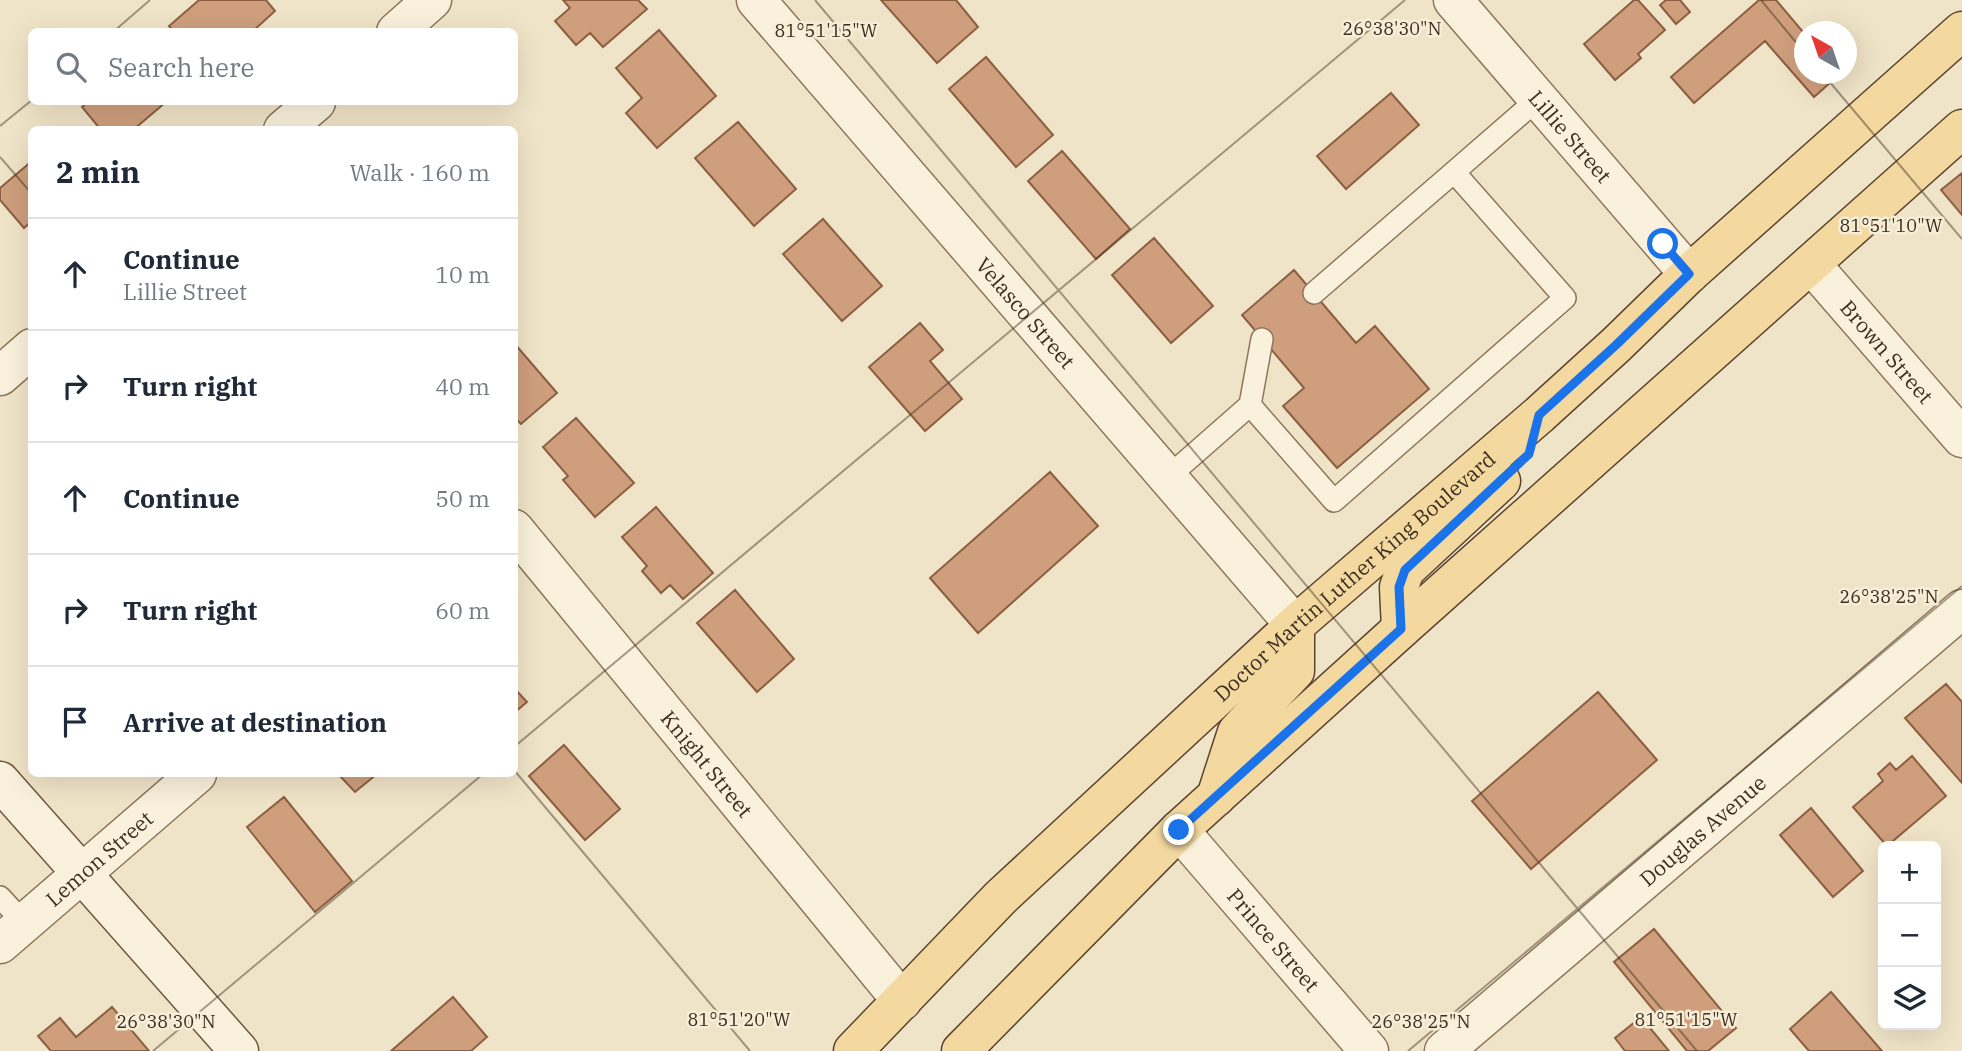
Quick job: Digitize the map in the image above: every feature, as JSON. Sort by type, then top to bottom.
[{"type":"main road","name":"Doctor Martin Luther King Boulevard","points":[[853,1051],[1001,897],[1295,625],[1539,415],[1689,274],[1962,31]]},
{"type":"main road","points":[[961,1051],[1179,830],[1962,129]]},
{"type":"main road","points":[[1401,629],[1399,587],[1405,570],[1529,454],[1539,415]]},
{"type":"main road","points":[[1215,799],[1237,732],[1295,671],[1295,625]]},
{"type":"street","points":[[400,28],[432,0]]},
{"type":"street","name":"Velasco Street","points":[[756,0],[1295,625]]},
{"type":"street","name":"Lillie Street","points":[[1453,0],[1689,274]]},
{"type":"street","points":[[289,126],[313,105]]},
{"type":"street","name":"Brown Street","points":[[1811,264],[1962,438]]},
{"type":"street","points":[[0,376],[28,352]]},
{"type":"street","name":"Knight Street","points":[[518,533],[902,1000]]},
{"type":"street","name":"Douglas Avenue","points":[[1444,1051],[1962,610]]},
{"type":"street","name":"Lemon Street","points":[[8,921],[82,873],[194,777]]},
{"type":"street","points":[[0,781],[239,1051]]},
{"type":"street","name":"Prince Street","points":[[1179,830],[1369,1051]]},
{"type":"lane","points":[[1314,293],[1538,99]]},
{"type":"lane","points":[[1250,405],[1334,501],[1565,298],[1454,172]]},
{"type":"lane","points":[[1168,477],[1250,405],[1262,339]]},
{"type":"building","points":[[199,0],[266,0],[275,11],[256,28],[169,26]]},
{"type":"building","points":[[563,0],[638,0],[647,9],[603,47],[590,33],[576,45],[555,21],[570,8]]},
{"type":"building","points":[[881,0],[956,0],[978,27],[937,63]]},
{"type":"building","points":[[1634,0],[1638,0],[1665,30],[1638,54],[1641,58],[1615,80],[1584,44]]},
{"type":"building","points":[[1666,0],[1680,0],[1690,12],[1676,24],[1660,5]]},
{"type":"building","points":[[1759,0],[1776,0],[1794,21],[1794,74],[1765,41],[1694,103],[1671,77]]},
{"type":"building","points":[[659,30],[716,96],[657,148],[626,113],[642,98],[616,68]]},
{"type":"building","points":[[986,57],[1053,135],[1016,167],[949,89]]},
{"type":"building","points":[[1803,84],[1829,84],[1814,97]]},
{"type":"building","points":[[1391,93],[1419,125],[1346,189],[1317,156]]},
{"type":"building","points":[[162,105],[138,126],[98,126],[82,107]]},
{"type":"building","points":[[738,122],[796,189],[754,226],[695,158]]},
{"type":"building","points":[[1062,151],[1130,229],[1096,259],[1028,181]]},
{"type":"building","points":[[28,164],[28,224],[24,228],[0,200],[0,188]]},
{"type":"building","points":[[1962,173],[1962,215],[1941,190]]},
{"type":"building","points":[[823,219],[882,286],[842,321],[783,254]]},
{"type":"building","points":[[1154,238],[1213,306],[1171,343],[1112,275]]},
{"type":"building","points":[[1294,270],[1356,343],[1375,326],[1429,389],[1337,468],[1283,406],[1304,388],[1242,315]]},
{"type":"building","points":[[920,323],[943,350],[930,361],[962,399],[925,431],[869,367]]},
{"type":"building","points":[[518,348],[557,393],[521,424],[518,421]]},
{"type":"building","points":[[576,418],[634,483],[595,517],[563,480],[568,476],[543,447]]},
{"type":"building","points":[[1050,472],[1098,526],[978,633],[930,578]]},
{"type":"building","points":[[656,507],[713,573],[683,599],[670,585],[661,593],[642,571],[647,566],[622,537]]},
{"type":"building","points":[[735,590],[794,659],[757,692],[697,623]]},
{"type":"building","points":[[1946,684],[1962,702],[1962,783],[1905,718]]},
{"type":"building","points":[[518,692],[527,702],[518,710]]},
{"type":"building","points":[[1598,692],[1657,760],[1531,869],[1472,801]]},
{"type":"building","points":[[564,745],[620,809],[585,840],[529,776]]},
{"type":"building","points":[[1912,756],[1946,796],[1893,841],[1883,841],[1853,807],[1883,781],[1878,774],[1890,763],[1896,770]]},
{"type":"building","points":[[341,777],[373,777],[355,792]]},
{"type":"building","points":[[284,797],[352,881],[315,912],[247,827]]},
{"type":"building","points":[[1811,808],[1863,871],[1833,897],[1780,835]]},
{"type":"building","points":[[1654,929],[1736,1028],[1708,1051],[1687,1051],[1614,962]]},
{"type":"building","points":[[1831,992],[1882,1051],[1809,1051],[1790,1029]]},
{"type":"building","points":[[453,997],[487,1037],[471,1051],[391,1051]]},
{"type":"building","points":[[112,1007],[149,1051],[51,1051],[38,1036],[60,1018],[76,1037]]},
{"type":"building","points":[[1641,1017],[1669,1051],[1625,1051],[1615,1038]]},
{"type":"route","points":[[1179,830],[1401,629],[1399,587],[1405,570],[1529,454],[1539,415],[1689,274],[1663,244]]}]
